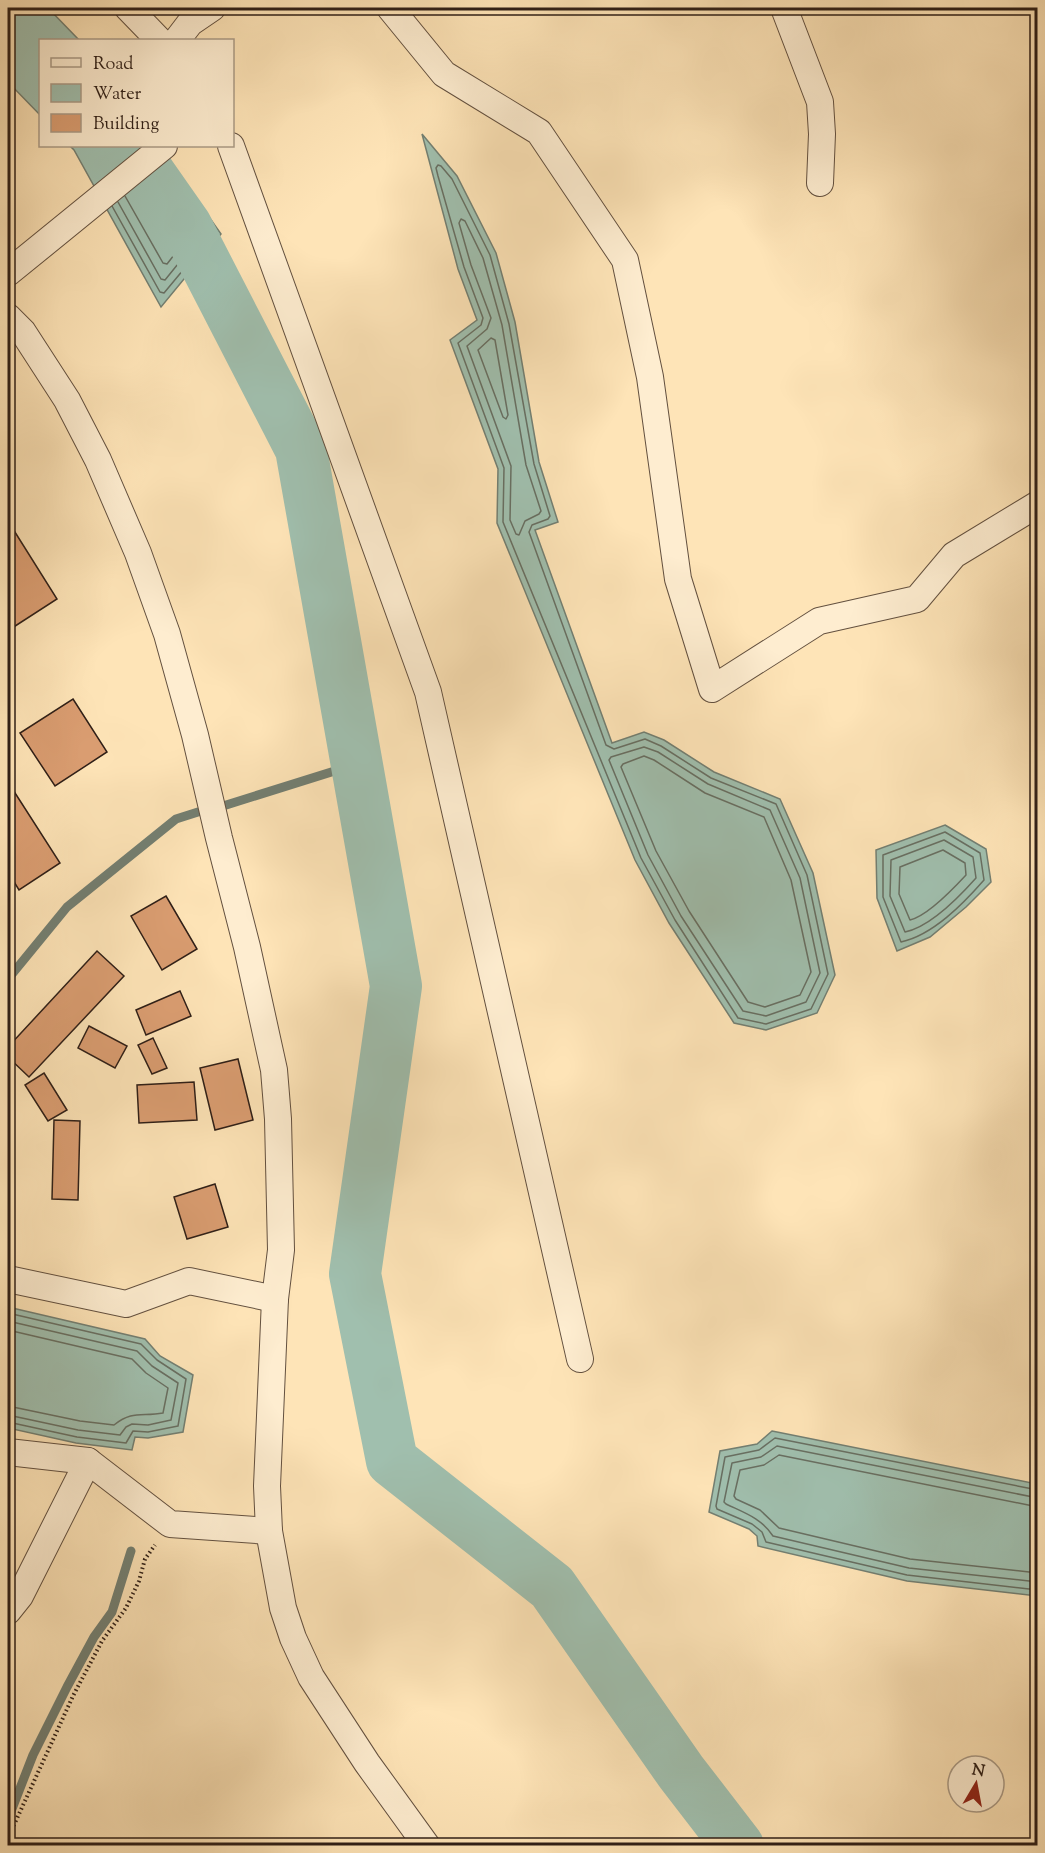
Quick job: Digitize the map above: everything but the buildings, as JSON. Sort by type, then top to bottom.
[{"type":"street","points":[[128,8],[158,39]]},
{"type":"street","points":[[182,24],[212,8]]},
{"type":"street","points":[[390,8],[444,74],[539,132],[625,260],[650,377],[678,579],[712,689],[819,621],[917,599],[954,555],[1038,504]]},
{"type":"street","points":[[784,8],[820,102],[822,134],[820,183]]},
{"type":"street","points":[[8,273],[163,147]]},
{"type":"street","points":[[231,147],[428,692],[580,1359]]},
{"type":"street","points":[[8,317],[23,332],[67,400],[98,460],[138,553],[167,634],[195,735],[274,1070],[278,1119],[281,1250],[275,1299],[267,1486],[269,1531],[283,1608],[293,1638],[311,1677],[367,1763],[428,1845]]},
{"type":"street","points":[[8,1279],[126,1304],[189,1281],[275,1299]]},
{"type":"street","points":[[8,1452],[88,1461],[170,1524],[269,1531]]},
{"type":"street","points":[[8,1611],[20,1596],[88,1461]]},
{"type":"path","points":[[8,1838],[73,1696],[102,1641],[126,1608],[139,1581],[145,1559],[170,1524]]},
{"type":"water","points":[[8,8],[48,8],[78,39],[39,39],[39,114],[8,82]]},
{"type":"water","points":[[422,134],[457,176],[496,253],[515,322],[539,462],[558,522],[535,530],[612,743],[644,732],[664,740],[714,772],[780,799],[813,873],[835,975],[817,1013],[766,1030],[734,1023],[669,923],[635,860],[497,523],[498,469],[450,340],[477,320],[458,269]]},
{"type":"water","points":[[71,147],[160,147],[221,234],[161,307]]},
{"type":"water","points":[[945,825],[986,849],[991,882],[966,907],[930,937],[897,951],[877,898],[876,850]]},
{"type":"water","points":[[8,1307],[145,1339],[160,1356],[193,1375],[183,1432],[148,1438],[135,1437],[132,1450],[76,1443],[8,1428]]},
{"type":"water","points":[[772,1431],[1037,1484],[1037,1596],[907,1581],[758,1546],[757,1536],[749,1529],[709,1512],[720,1451],[757,1444]]},
{"type":"waterway","points":[[131,147],[186,226],[301,449],[396,986],[355,1274],[392,1461],[552,1587],[681,1772],[738,1846]]},
{"type":"waterway","points":[[223,806],[357,764]]},
{"type":"waterway","points":[[8,979],[67,907],[176,819],[198,812]]},
{"type":"waterway","points":[[8,1819],[33,1755],[67,1687],[94,1637],[112,1612],[131,1551]]}]
